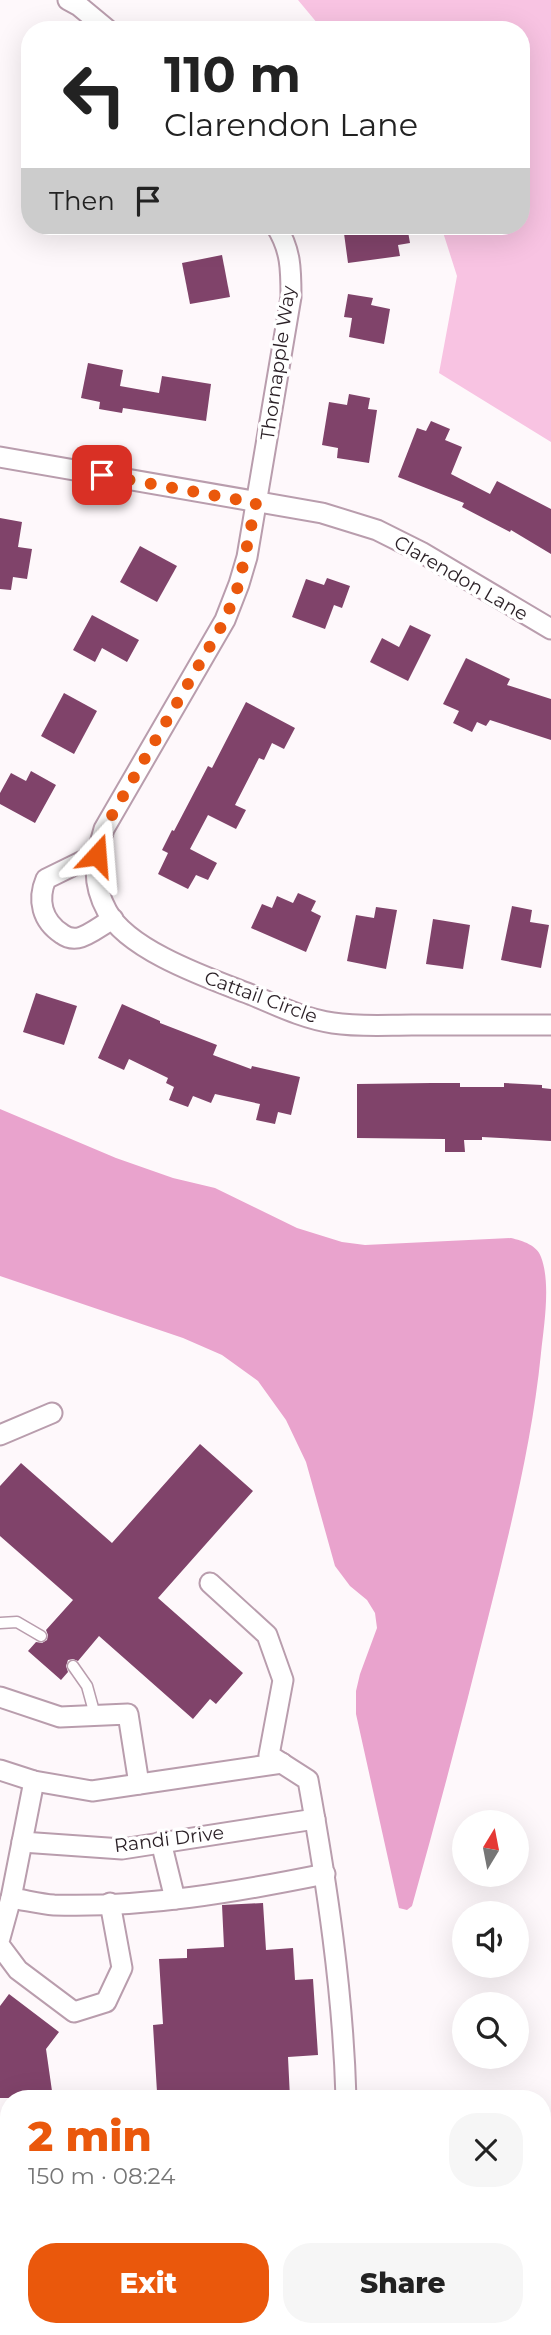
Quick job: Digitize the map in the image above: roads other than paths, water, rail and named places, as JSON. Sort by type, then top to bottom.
[{"type":"street","points":[[68,0],[97,21]]},
{"type":"street","name":"Thornapple Way","points":[[256,503],[290,297],[290,268],[286,242],[282,235]]},
{"type":"street","name":"Clarendon Lane","points":[[0,457],[322,513],[377,530],[443,564],[551,629]]},
{"type":"street","name":"Cattail Circle","points":[[256,503],[239,584],[225,620],[104,829],[97,855],[96,882],[107,912],[126,932],[156,953],[194,972],[290,1011],[332,1023],[551,1025]]},
{"type":"street","points":[[97,855],[46,879],[41,896],[42,909],[50,923],[70,938],[79,938],[113,919]]},
{"type":"street","points":[[0,1435],[52,1413]]},
{"type":"street","points":[[210,1583],[267,1635],[283,1680],[268,1755],[308,1780],[325,1874],[344,2037],[346,2090]]},
{"type":"street","points":[[0,1697],[60,1717],[128,1714],[139,1784]]},
{"type":"street","points":[[0,1770],[34,1781],[92,1791],[282,1763]]},
{"type":"street","points":[[0,1938],[11,1898],[34,1781]]},
{"type":"street","name":"Randi Drive","points":[[22,1842],[122,1849],[315,1819]]},
{"type":"street","points":[[161,1842],[175,1899]]},
{"type":"street","points":[[11,1898],[51,1905],[175,1899],[239,1891],[325,1874]]},
{"type":"street","points":[[0,1947],[18,1970],[74,2012],[106,2001],[122,1968],[110,1903]]},
{"type":"lane","points":[[0,1623],[17,1622],[40,1636]]},
{"type":"lane","points":[[73,1666],[87,1686],[95,1715]]}]
